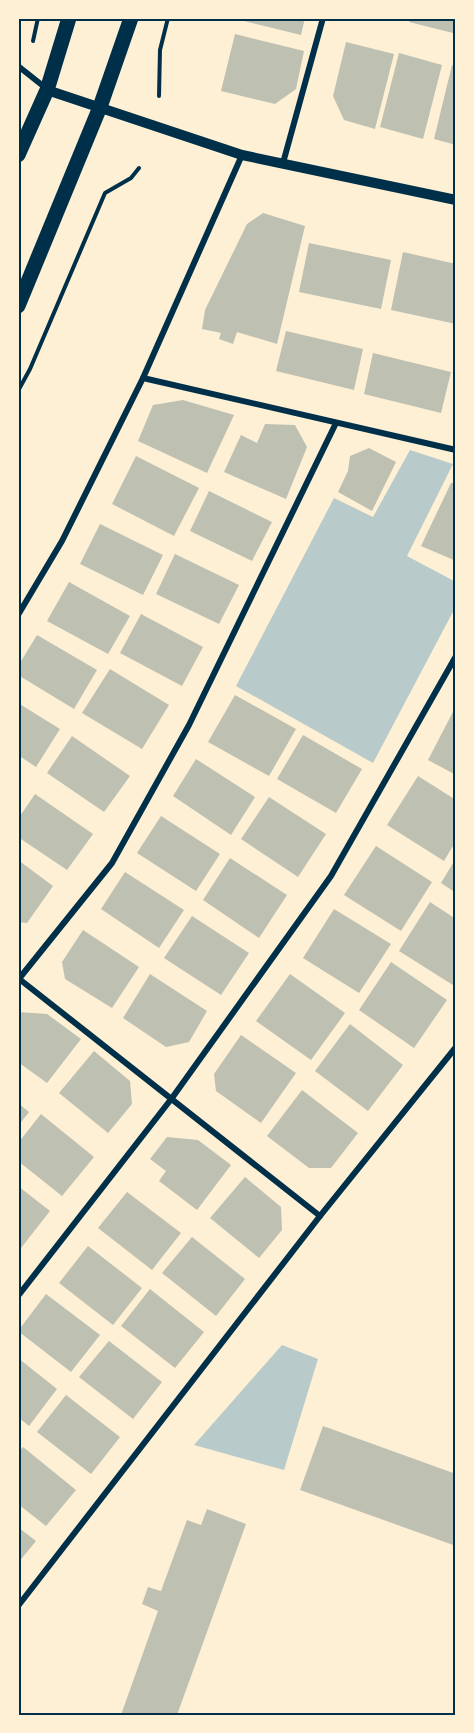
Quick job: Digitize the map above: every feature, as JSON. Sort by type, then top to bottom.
[{"type":"main road","points":[[18,154],[47,90],[69,18]]},
{"type":"main road","points":[[18,306],[100,107],[131,18]]},
{"type":"street","points":[[283,163],[323,18]]},
{"type":"street","points":[[18,66],[47,90],[242,155],[456,200]]},
{"type":"street","points":[[18,615],[62,541],[143,378],[242,155]]},
{"type":"street","points":[[143,378],[456,450]]},
{"type":"street","points":[[320,1216],[18,979],[112,863],[189,725],[336,423]]},
{"type":"street","points":[[18,1296],[172,1098],[330,876],[456,656]]},
{"type":"street","points":[[18,1606],[320,1216],[456,1047]]},
{"type":"path","points":[[159,96],[160,50],[168,18]]},
{"type":"path","points":[[18,391],[30,369],[105,194],[131,178],[139,168]]},
{"type":"shaded area","points":[[410,450],[453,464],[407,556],[456,582],[456,606],[373,763],[236,686],[334,498],[373,517]]},
{"type":"shaded area","points":[[282,1345],[318,1359],[284,1470],[194,1445]]},
{"type":"building","points":[[240,18],[305,18],[301,35],[240,20]]},
{"type":"building","points":[[411,18],[456,18],[456,23],[453,33],[409,22]]},
{"type":"building","points":[[235,34],[304,51],[296,89],[275,104],[221,91]]},
{"type":"building","points":[[346,42],[394,54],[375,129],[344,120],[333,96]]},
{"type":"building","points":[[399,53],[442,65],[423,139],[380,127]]},
{"type":"building","points":[[452,65],[456,66],[456,145],[434,139]]},
{"type":"building","points":[[263,213],[305,226],[277,344],[237,332],[233,344],[219,339],[221,333],[202,329],[205,310],[247,224]]},
{"type":"building","points":[[309,243],[391,260],[381,309],[299,292]]},
{"type":"building","points":[[403,252],[456,264],[456,324],[391,310]]},
{"type":"building","points":[[286,331],[363,349],[354,390],[276,371]]},
{"type":"building","points":[[373,353],[451,372],[441,413],[364,394]]},
{"type":"building","points":[[183,400],[234,415],[207,473],[138,441],[153,405]]},
{"type":"building","points":[[265,424],[295,425],[307,447],[286,499],[224,472],[241,435],[257,443]]},
{"type":"building","points":[[369,448],[396,462],[372,511],[338,492],[348,471],[350,456]]},
{"type":"building","points":[[136,456],[199,488],[174,536],[112,504]]},
{"type":"building","points":[[451,483],[456,483],[456,561],[421,546]]},
{"type":"building","points":[[209,491],[272,522],[252,561],[190,531]]},
{"type":"building","points":[[100,524],[163,555],[143,595],[80,564]]},
{"type":"building","points":[[175,554],[239,585],[219,624],[156,594]]},
{"type":"building","points":[[69,582],[130,616],[108,654],[47,621]]},
{"type":"building","points":[[141,614],[203,647],[182,686],[120,653]]},
{"type":"building","points":[[37,635],[97,670],[74,709],[18,675],[18,666]]},
{"type":"building","points":[[110,669],[169,705],[142,749],[82,713]]},
{"type":"building","points":[[235,695],[296,729],[269,776],[208,742]]},
{"type":"building","points":[[18,703],[60,729],[36,767],[18,755]]},
{"type":"building","points":[[456,706],[456,775],[428,760]]},
{"type":"building","points":[[303,735],[362,769],[336,813],[277,779]]},
{"type":"building","points":[[72,736],[130,776],[104,812],[47,773]]},
{"type":"building","points":[[196,759],[255,797],[231,835],[173,796]]},
{"type":"building","points":[[418,776],[456,800],[456,841],[444,861],[387,825]]},
{"type":"building","points":[[35,794],[93,834],[67,870],[18,837],[18,819]]},
{"type":"building","points":[[269,797],[326,834],[298,877],[241,839]]},
{"type":"building","points":[[161,816],[220,854],[196,891],[137,853]]},
{"type":"building","points":[[376,846],[432,882],[401,931],[344,895]]},
{"type":"building","points":[[230,858],[287,895],[259,938],[203,900]]},
{"type":"building","points":[[456,858],[456,893],[441,883]]},
{"type":"building","points":[[18,860],[53,886],[27,923],[18,922]]},
{"type":"building","points":[[125,872],[184,910],[159,948],[101,909]]},
{"type":"building","points":[[430,902],[456,919],[456,987],[399,951]]},
{"type":"building","points":[[334,909],[391,944],[359,993],[303,958]]},
{"type":"building","points":[[192,916],[249,953],[221,995],[164,958]]},
{"type":"building","points":[[83,930],[139,967],[112,1008],[65,979],[62,962]]},
{"type":"building","points":[[391,962],[447,1000],[414,1048],[359,1010]]},
{"type":"building","points":[[150,974],[207,1011],[189,1042],[166,1047],[123,1018]]},
{"type":"building","points":[[290,974],[345,1013],[311,1060],[256,1021]]},
{"type":"building","points":[[18,1012],[47,1014],[81,1039],[47,1083],[18,1062]]},
{"type":"building","points":[[350,1024],[403,1065],[368,1111],[315,1071]]},
{"type":"building","points":[[241,1035],[296,1073],[261,1123],[216,1091],[214,1074]]},
{"type":"building","points":[[94,1051],[130,1081],[132,1104],[108,1133],[59,1093]]},
{"type":"building","points":[[302,1090],[358,1133],[331,1168],[309,1168],[267,1136]]},
{"type":"building","points":[[18,1103],[29,1112],[18,1126]]},
{"type":"building","points":[[41,1114],[94,1157],[62,1196],[18,1161],[18,1143]]},
{"type":"building","points":[[167,1137],[198,1140],[231,1165],[197,1210],[159,1181],[166,1171],[150,1159]]},
{"type":"building","points":[[245,1177],[281,1207],[282,1230],[259,1258],[210,1218]]},
{"type":"building","points":[[18,1186],[50,1211],[21,1248],[18,1246]]},
{"type":"building","points":[[127,1192],[181,1233],[152,1270],[98,1228]]},
{"type":"building","points":[[192,1237],[245,1279],[216,1316],[162,1273]]},
{"type":"building","points":[[88,1246],[142,1288],[113,1325],[59,1283]]},
{"type":"building","points":[[150,1289],[204,1332],[175,1368],[121,1326]]},
{"type":"building","points":[[46,1294],[100,1335],[71,1372],[18,1331]]},
{"type":"building","points":[[109,1341],[162,1382],[133,1419],[79,1377]]},
{"type":"building","points":[[18,1358],[57,1389],[29,1426],[18,1417]]},
{"type":"building","points":[[66,1395],[120,1437],[91,1474],[37,1432]]},
{"type":"building","points":[[323,1426],[456,1474],[456,1546],[300,1490]]},
{"type":"building","points":[[23,1447],[76,1490],[46,1526],[18,1504],[18,1453]]},
{"type":"building","points":[[207,1509],[246,1524],[177,1715],[121,1715],[158,1611],[142,1604],[148,1587],[161,1591],[187,1520],[201,1525]]},
{"type":"building","points":[[18,1527],[36,1541],[18,1563]]}]
